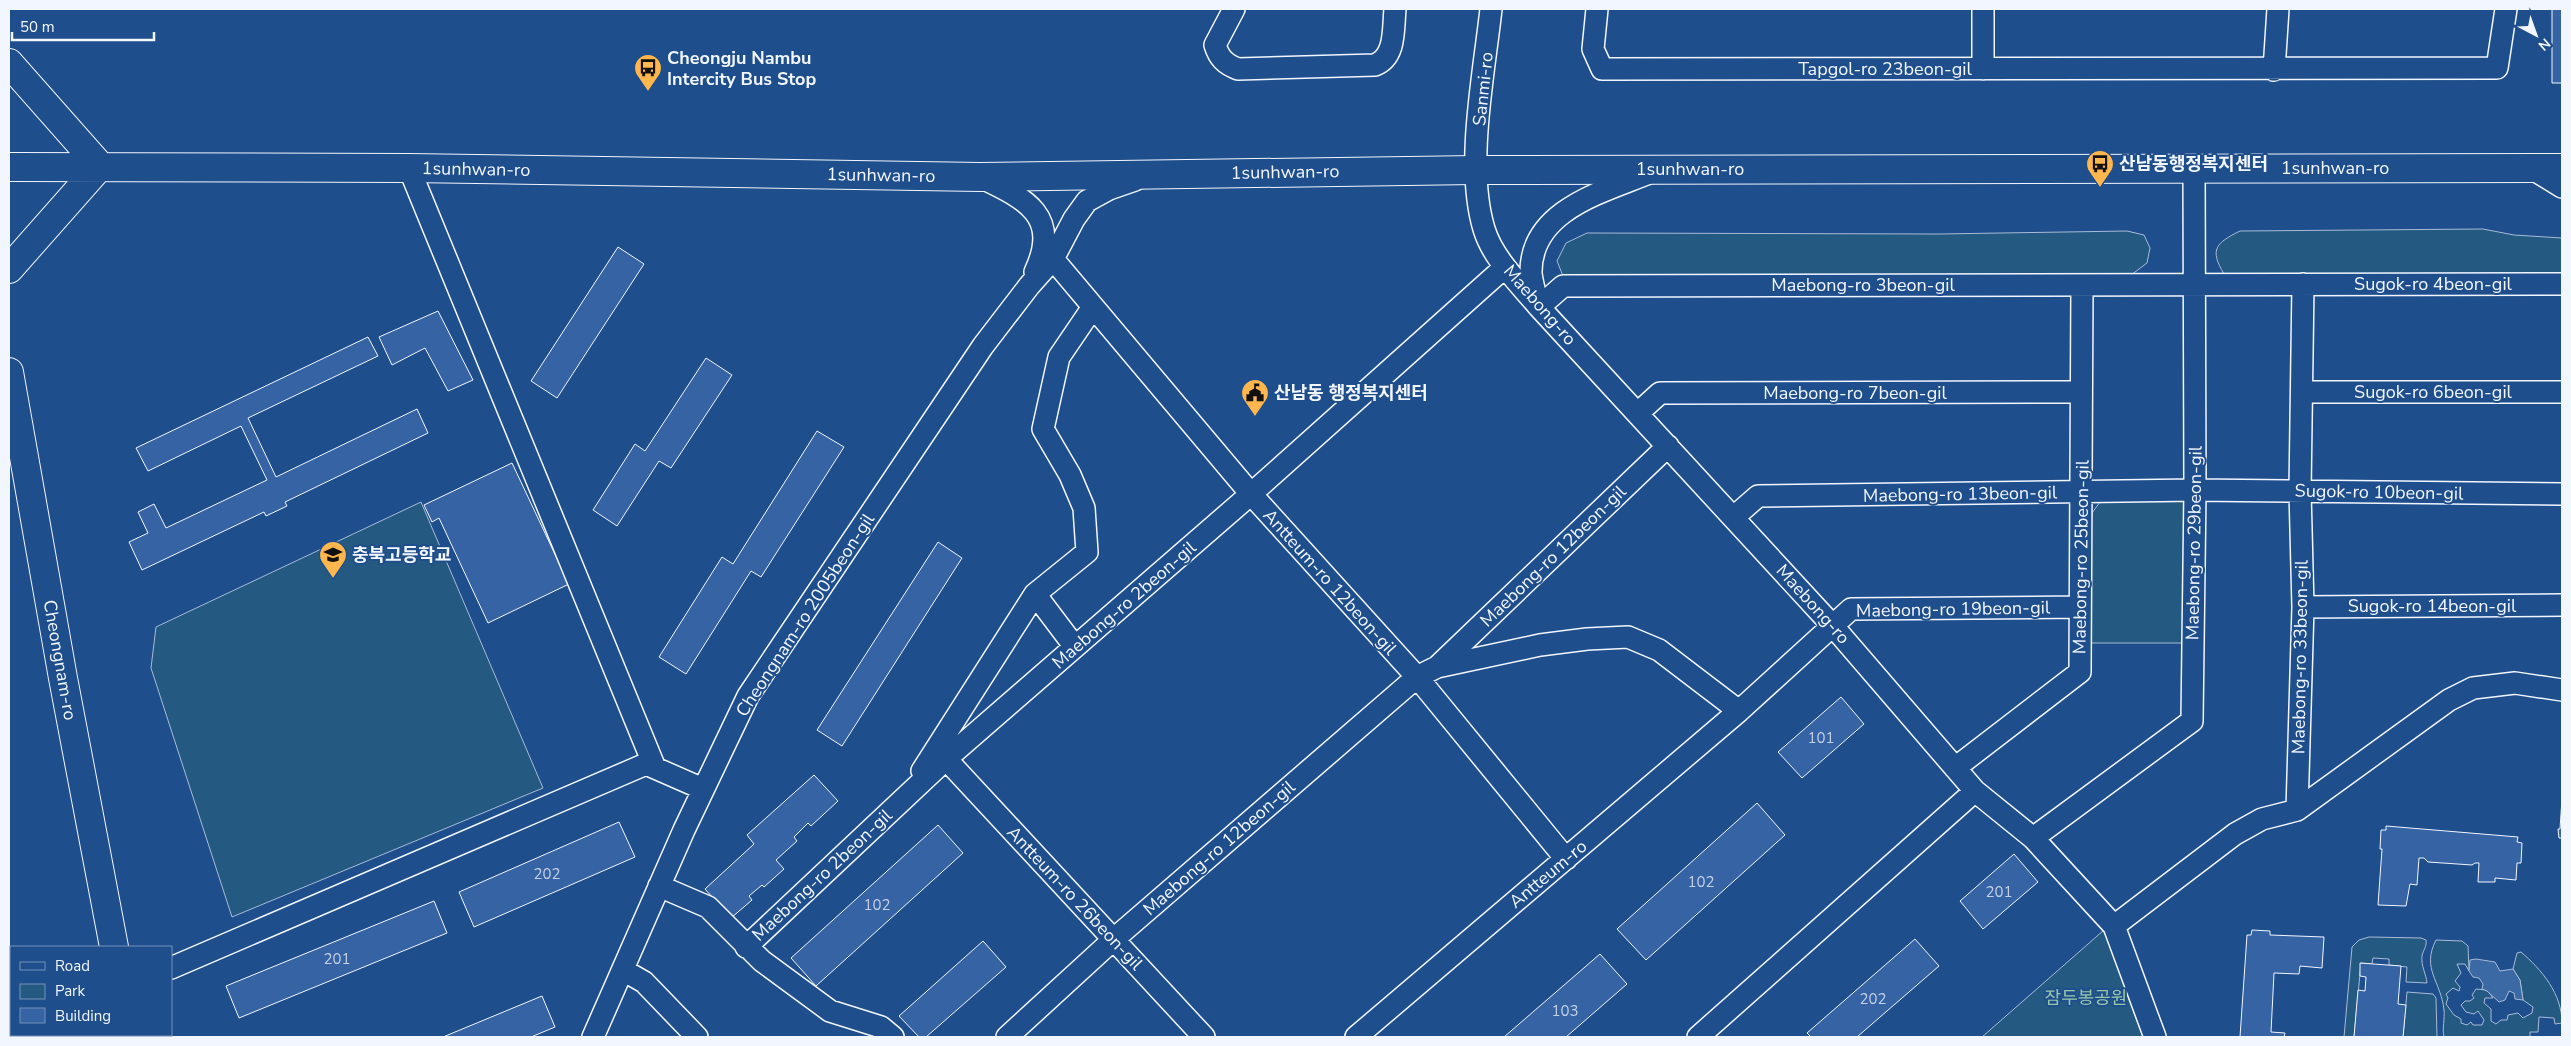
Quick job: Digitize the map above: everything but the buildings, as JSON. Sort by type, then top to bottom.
[{"type":"main road","points":[[9,64],[100,166],[9,270]]},
{"type":"main road","name":"1sunhwan-ro","points":[[9,166],[409,168],[980,177],[1474,170],[2562,168]]},
{"type":"main road","name":"Cheongnam-ro","points":[[9,372],[63,678],[114,946]]},
{"type":"street","points":[[1234,9],[1215,45],[1218,55],[1226,64],[1238,69],[1374,65],[1384,61],[1391,50],[1395,9]]},
{"type":"street","name":"Sanmi-ro","points":[[1474,170],[1491,9]]},
{"type":"street","name":"Tapgol-ro 23beon-gil","points":[[1597,9],[1594,49],[1602,69],[2132,70],[2497,68],[2506,9]]},
{"type":"street","name":"Tapgol-ro 23beon-gil","points":[[1982,9],[1983,69]]},
{"type":"street","points":[[2274,70],[2278,9]]},
{"type":"street","points":[[2531,168],[2562,155]]},
{"type":"street","points":[[409,168],[655,768]]},
{"type":"street","name":"Maebong-ro 29beon-gil","points":[[2033,838],[2192,721],[2195,490],[2194,168]]},
{"type":"street","points":[[2531,168],[2562,187]]},
{"type":"street","name":"Maebong-ro","points":[[1474,170],[1484,230],[1506,267],[1539,306],[1832,625],[1976,791],[2033,838],[2114,926],[2155,1037]]},
{"type":"street","points":[[1539,306],[1531,273],[1533,256],[1551,223],[1571,206],[1657,170]]},
{"type":"street","points":[[1029,286],[1053,259],[1074,219],[1087,201],[1109,189],[1149,174]]},
{"type":"street","points":[[980,177],[1018,196],[1034,211],[1042,224],[1044,246],[1042,259],[1029,286]]},
{"type":"street","name":"Antteum-ro 12beon-gil","points":[[1053,259],[1250,494],[1417,677],[1566,859]]},
{"type":"street","name":"Maebong-ro 2beon-gil","points":[[746,946],[946,759],[1250,494],[1506,267]]},
{"type":"street","name":"Maebong-ro 33beon-gil","points":[[2297,810],[2303,607],[2300,491],[2303,392],[2303,284]]},
{"type":"street","name":"Sugok-ro 4beon-gil","points":[[2195,285],[2562,284]]},
{"type":"street","name":"Maebong-ro 25beon-gil","points":[[1955,768],[2080,672],[2082,285]]},
{"type":"street","name":"Maebong-ro 3beon-gil","points":[[1539,306],[1563,286],[2195,285]]},
{"type":"street","name":"Cheongnam-ro 2005beon-gil","points":[[593,1037],[703,789],[748,696],[983,346],[1029,286]]},
{"type":"street","points":[[906,796],[1035,594],[1087,552],[1084,508],[1070,475],[1043,430],[1059,357],[1093,306]]},
{"type":"street","name":"Maebong-ro 7beon-gil","points":[[1638,413],[1660,393],[2081,392]]},
{"type":"street","name":"Sugok-ro 6beon-gil","points":[[2303,392],[2562,392]]},
{"type":"street","name":"Maebong-ro 12beon-gil","points":[[1437,667],[1668,446]]},
{"type":"street","name":"Sugok-ro 10beon-gil","points":[[2195,490],[2562,494]]},
{"type":"street","name":"Maebong-ro 13beon-gil","points":[[1734,517],[1758,496],[2195,490]]},
{"type":"street","points":[[1035,594],[1075,647]]},
{"type":"street","name":"Sugok-ro 14beon-gil","points":[[2303,607],[2562,605]]},
{"type":"street","name":"Maebong-ro 19beon-gil","points":[[1832,625],[1851,609],[2080,608]]},
{"type":"street","name":"Antteum-ro","points":[[1356,1037],[1739,711],[1832,625]]},
{"type":"street","name":"Maebong-ro 12beon-gil","points":[[1007,1037],[1114,939],[1417,677],[1437,667],[1540,646],[1628,637],[1659,650],[1739,711]]},
{"type":"street","points":[[2114,926],[2235,834],[2262,819],[2297,810],[2449,700],[2473,688],[2515,684],[2562,690]]},
{"type":"street","name":"Antteum-ro 26beon-gil","points":[[946,759],[1204,1037]]},
{"type":"street","points":[[172,968],[646,764],[703,789]]},
{"type":"street","points":[[1698,1037],[1976,791]]},
{"type":"street","points":[[659,886],[708,907],[746,946],[830,1011],[882,1027],[893,1037]]},
{"type":"street","points":[[623,970],[644,982],[697,1037]]},
{"type":"green space","points":[[2483,229],[2514,235],[2562,238],[2562,278],[2249,277],[2224,274],[2216,253],[2220,243],[2240,231]]},
{"type":"green space","points":[[2127,231],[2144,235],[2150,248],[2147,263],[2127,278],[1563,276],[1557,261],[1566,243],[1587,233],[1939,234]]},
{"type":"green space","points":[[2182,499],[2191,507],[2187,643],[2086,643],[2092,513],[2100,502]]},
{"type":"green space","points":[[421,502],[543,788],[232,917],[151,668],[156,627]]},
{"type":"green space","name":"잠두봉공원","points":[[2104,930],[2143,1037],[1982,1037]]},
{"type":"green space","points":[[2369,937],[2421,938],[2426,940],[2422,960],[2427,983],[2406,982],[2407,967],[2389,965],[2389,959],[2373,958],[2372,964],[2361,963],[2354,1037],[2344,1037],[2352,947],[2359,940]]},
{"type":"green space","points":[[2436,940],[2462,941],[2468,946],[2469,971],[2465,964],[2457,964],[2461,973],[2455,981],[2460,987],[2459,991],[2453,988],[2446,994],[2448,998],[2446,1004],[2454,1015],[2461,1019],[2461,1023],[2467,1025],[2471,1022],[2473,1025],[2482,1025],[2484,1020],[2478,1011],[2474,1014],[2466,1012],[2461,1005],[2465,1001],[2470,1001],[2474,998],[2472,995],[2476,989],[2487,990],[2493,998],[2485,998],[2484,1003],[2491,1009],[2491,1021],[2496,1024],[2501,1020],[2507,1020],[2508,1015],[2518,1013],[2523,1018],[2532,1013],[2533,1007],[2523,1000],[2520,980],[2513,969],[2517,953],[2521,952],[2543,975],[2555,993],[2559,1002],[2562,1023],[2555,1024],[2554,1018],[2539,1017],[2538,1032],[2530,1032],[2530,1037],[2444,1037],[2442,1000],[2433,975],[2430,959]]},
{"type":"green space","points":[[2407,992],[2433,994],[2436,998],[2437,1037],[2403,1037]]},
{"type":"green space","points":[[9,993],[10,1036],[71,1037],[9,1037]]},
{"type":"shaded area","points":[[2470,960],[2495,962],[2500,971],[2513,969],[2520,980],[2523,1000],[2515,999],[2514,993],[2509,991],[2505,1000],[2499,1002],[2482,989],[2483,984],[2479,978],[2473,977],[2469,971]]},
{"type":"place","name":"Cheongju Nambu Intercity Bus Stop","points":[[648,92]]},
{"type":"place","name":"산남동행정복지센터","points":[[2100,188]]},
{"type":"place","name":"산남동 행정복지센터","points":[[1255,417]]},
{"type":"place","name":"충북고등학교","points":[[333,579]]}]
